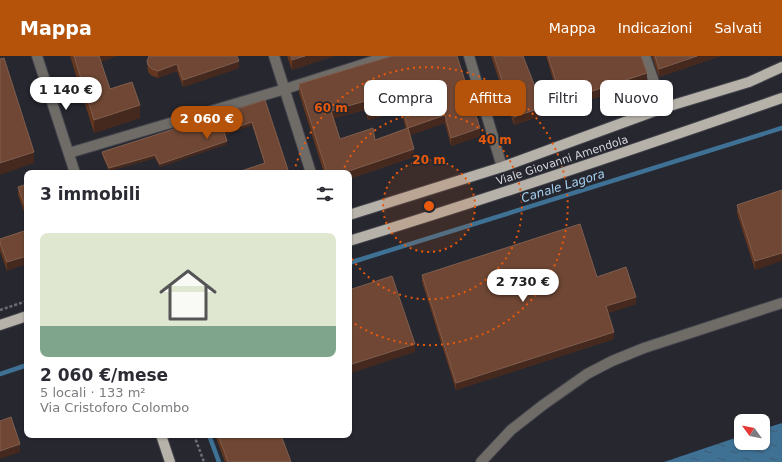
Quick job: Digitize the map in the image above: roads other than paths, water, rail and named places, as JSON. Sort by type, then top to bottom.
[{"type":"main road","name":"Viale Giovanni Amendola","points":[[673,105],[749,82],[782,67]]},
{"type":"main road","name":"Viale Giovanni Amendola","points":[[352,240],[438,214],[782,98]]},
{"type":"main road","name":"Viale Giovanni Amendola","points":[[352,214],[502,167],[641,116]]},
{"type":"main road","points":[[0,325],[24,317]]},
{"type":"main road","points":[[162,438],[170,462]]},
{"type":"street","points":[[37,56],[74,170]]},
{"type":"street","points":[[274,56],[310,170]]},
{"type":"street","points":[[69,153],[285,89],[371,59],[389,56]]},
{"type":"street","points":[[468,56],[502,167]]},
{"type":"street","points":[[645,56],[653,80]]},
{"type":"street","points":[[481,462],[511,430],[543,405],[588,374],[606,364],[644,348],[782,303]]},
{"type":"water","points":[[782,423],[782,462],[664,462],[734,438],[734,450],[770,450],[770,427]]},
{"type":"waterway","name":"Canale Lagora","points":[[352,262],[782,128]]},
{"type":"waterway","name":"Canale Lagora","points":[[0,374],[24,366]]},
{"type":"waterway","points":[[210,438],[219,462]]}]
